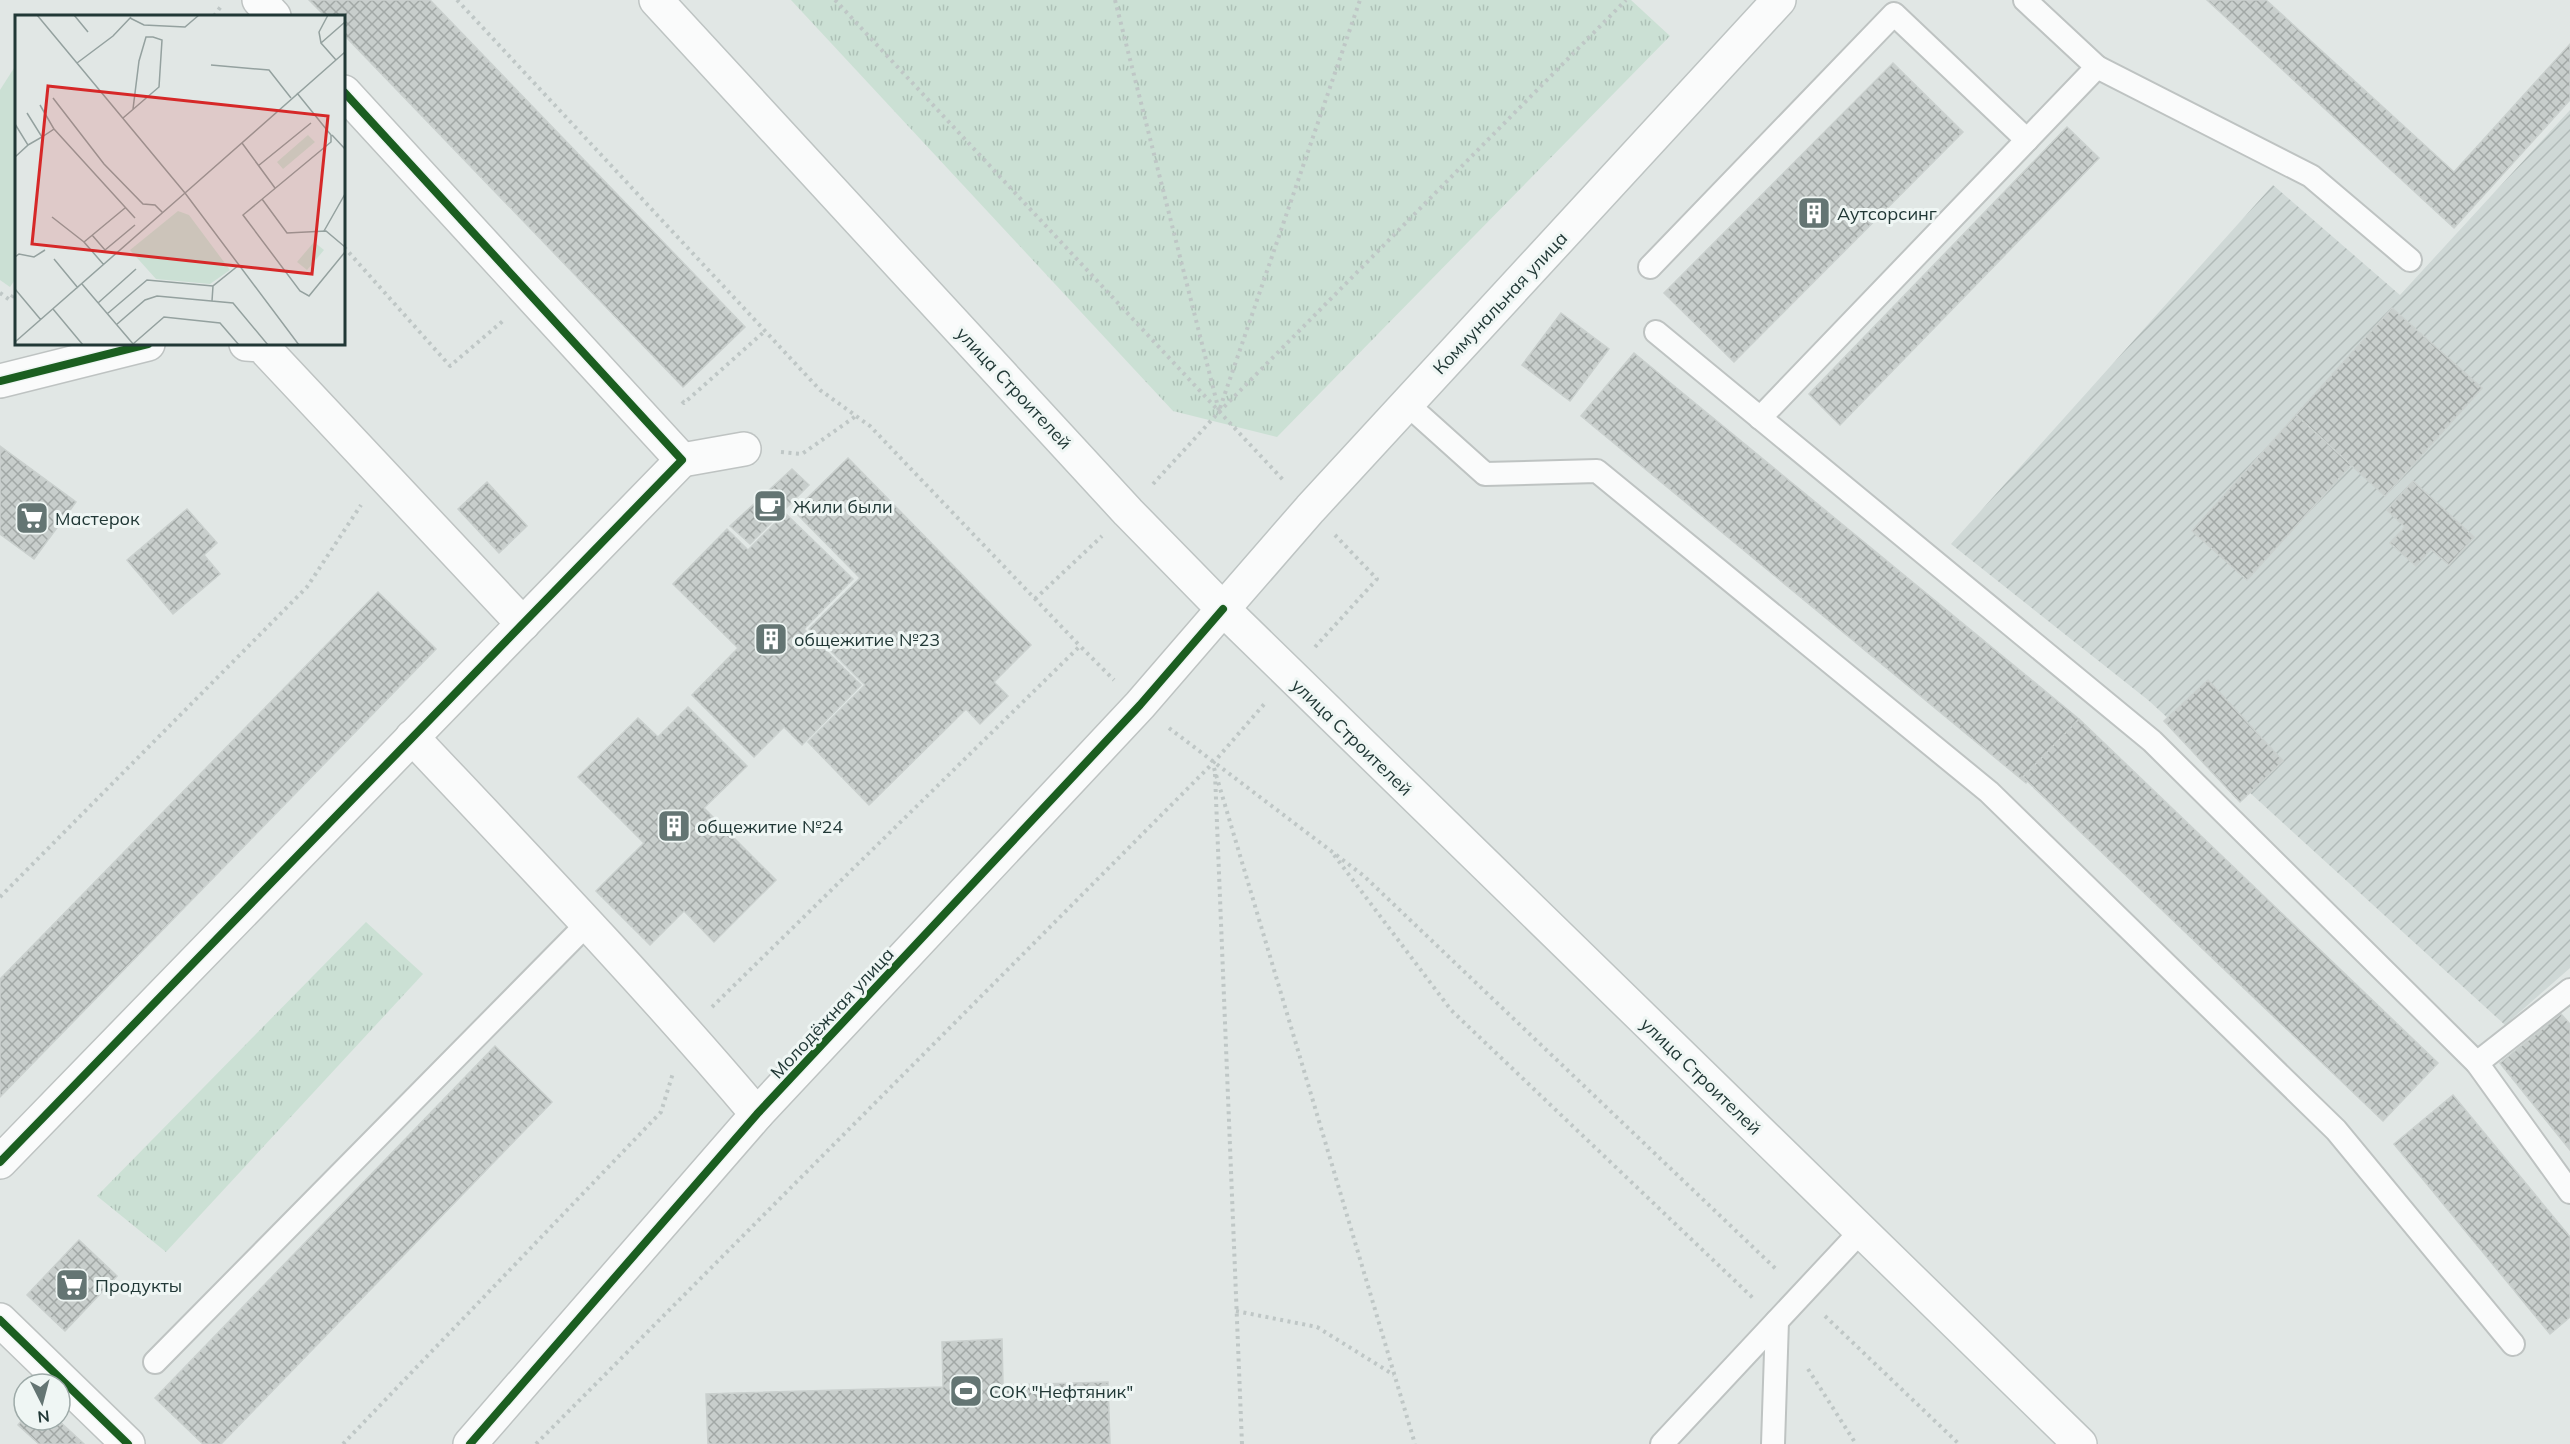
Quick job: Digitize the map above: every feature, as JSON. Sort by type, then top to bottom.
[{"type":"street","points":[[259,0],[273,15]]},
{"type":"street","name":"Коммунальная улица","points":[[1223,609],[1310,509],[1779,0]]},
{"type":"street","name":"улица Строителей","points":[[665,3],[1128,512],[1223,609],[2080,1444]]},
{"type":"street","points":[[345,93],[682,460]]},
{"type":"street","points":[[0,381],[144,345]]},
{"type":"street","points":[[261,345],[523,624]]},
{"type":"street","points":[[0,1162],[682,460],[744,449]]},
{"type":"street","name":"Молодёжная улица","points":[[470,1444],[757,1114],[1140,705],[1223,609]]},
{"type":"street","points":[[412,737],[687,1031],[757,1114]]},
{"type":"street","points":[[0,1320],[128,1444]]},
{"type":"lane","points":[[2025,0],[2097,67],[2311,176],[2410,260]]},
{"type":"lane","points":[[1650,267],[1894,14],[2027,140]]},
{"type":"lane","points":[[1760,418],[2097,67]]},
{"type":"lane","points":[[1656,332],[2152,741],[2477,1063],[2570,1192]]},
{"type":"lane","points":[[1407,404],[1485,474],[1597,471],[1989,792],[2336,1130],[2513,1344]]},
{"type":"lane","points":[[155,1362],[588,923]]},
{"type":"lane","points":[[2477,1063],[2570,990]]},
{"type":"lane","points":[[1662,1444],[1861,1232]]},
{"type":"lane","points":[[1773,1444],[1777,1321]]},
{"type":"path","points":[[215,15],[226,0]]},
{"type":"path","points":[[457,0],[820,390],[870,426],[1080,646],[1140,705],[1364,876],[1959,1444]]},
{"type":"path","points":[[536,1444],[1214,762],[1289,675],[1377,579],[835,0]]},
{"type":"path","points":[[1115,0],[1219,412]]},
{"type":"path","points":[[1219,412],[1360,0]]},
{"type":"path","points":[[1035,599],[1128,512],[1219,412],[1626,0]]},
{"type":"path","points":[[345,248],[450,366],[532,297]]},
{"type":"path","points":[[0,293],[10,300],[15,292]]},
{"type":"path","points":[[675,394],[684,403],[765,331]]},
{"type":"path","points":[[744,449],[802,454],[856,416]]},
{"type":"path","points":[[0,897],[307,587],[381,474]]},
{"type":"path","points":[[343,1444],[661,1112],[687,1031],[1080,646]]},
{"type":"path","points":[[1214,762],[1242,1444]]},
{"type":"path","points":[[1214,768],[1415,1444]]},
{"type":"path","points":[[1330,850],[1451,1010],[1777,1321]]},
{"type":"path","points":[[1236,1311],[1317,1327],[1394,1375]]},
{"type":"path","points":[[1808,1368],[1856,1444]]},
{"type":"shaded area","points":[[2570,110],[2570,968],[2505,1025],[2148,700],[1951,544],[2273,185],[2400,295]]},
{"type":"green space","points":[[791,0],[1631,0],[1670,36],[1277,437],[1173,411]]},
{"type":"green space","points":[[15,67],[15,280],[10,287],[0,280],[0,90]]},
{"type":"green space","points":[[366,922],[423,974],[166,1252],[97,1196]]},
{"type":"building","points":[[309,0],[430,0],[745,327],[683,387],[345,36],[345,15],[324,15]]},
{"type":"building","points":[[2207,0],[2266,0],[2454,172],[2570,44],[2570,100],[2454,228]]},
{"type":"building","name":"Аутсорсинг","points":[[1893,63],[1963,132],[1734,362],[1664,293]]},
{"type":"building","points":[[2067,127],[2099,158],[1840,425],[1809,394]]},
{"type":"building","points":[[2392,308],[2482,388],[2385,496],[2296,415]]},
{"type":"building","points":[[1561,313],[1609,349],[1570,401],[1522,365]]},
{"type":"building","points":[[1634,353],[2079,719],[2026,783],[1581,416]]},
{"type":"building","points":[[2296,415],[2351,465],[2247,580],[2192,531]]},
{"type":"building","name":"Мастерок","points":[[0,446],[76,502],[34,559],[0,534]]},
{"type":"building","points":[[848,458],[1031,645],[994,682],[1008,696],[980,724],[966,709],[869,805],[808,742],[865,685],[809,629],[860,578],[794,511]]},
{"type":"building","name":"Жили были","points":[[792,469],[809,485],[750,544],[730,526]]},
{"type":"building","points":[[2413,481],[2474,537],[2449,565],[2431,549],[2416,566],[2390,543],[2405,527],[2387,510]]},
{"type":"building","points":[[487,482],[527,526],[499,553],[458,509]]},
{"type":"building","points":[[187,509],[217,543],[204,555],[220,574],[173,614],[127,560]]},
{"type":"building","name":"общежитие №23","points":[[785,513],[853,579],[804,629],[861,685],[802,745],[784,727],[754,757],[692,695],[738,648],[673,584],[727,529],[748,550]]},
{"type":"building","points":[[378,592],[436,649],[0,1097],[0,979]]},
{"type":"building","points":[[2208,680],[2283,761],[2240,802],[2164,721]]},
{"type":"building","name":"общежитие №24","points":[[688,707],[747,766],[704,808],[776,880],[714,942],[684,911],[650,945],[596,891],[644,843],[578,777],[638,718],[658,737]]},
{"type":"building","points":[[2079,719],[2438,1063],[2383,1121],[2023,777]]},
{"type":"building","points":[[2561,1014],[2570,1024],[2570,1150],[2500,1063]]},
{"type":"building","points":[[495,1046],[552,1102],[221,1444],[203,1444],[155,1398]]},
{"type":"building","points":[[2453,1095],[2570,1237],[2570,1317],[2550,1334],[2394,1144]]},
{"type":"building","name":"Продукты","points":[[79,1240],[117,1276],[65,1331],[27,1295]]},
{"type":"building","name":"СОК \"Нефтяник\"","points":[[1002,1339],[1003,1385],[1108,1382],[1110,1444],[708,1444],[706,1394],[943,1387],[942,1342]]},
{"type":"building","points":[[26,1432],[71,1432],[84,1444],[39,1444]]},
{"type":"cycle path","points":[[0,1162],[682,460],[345,93]]},
{"type":"cycle path","points":[[0,381],[144,345]]},
{"type":"cycle path","points":[[470,1444],[757,1114],[1140,705],[1223,609]]},
{"type":"cycle path","points":[[0,1320],[128,1444]]},
{"type":"place","name":"Аутсорсинг","points":[[1814,213]]},
{"type":"place","name":"Жили были","points":[[770,506]]},
{"type":"place","name":"Мастерок","points":[[32,518]]},
{"type":"place","name":"общежитие №23","points":[[771,639]]},
{"type":"place","name":"общежитие №24","points":[[674,826]]},
{"type":"place","name":"Продукты","points":[[72,1285]]},
{"type":"place","name":"СОК \"Нефтяник\"","points":[[966,1391]]}]
